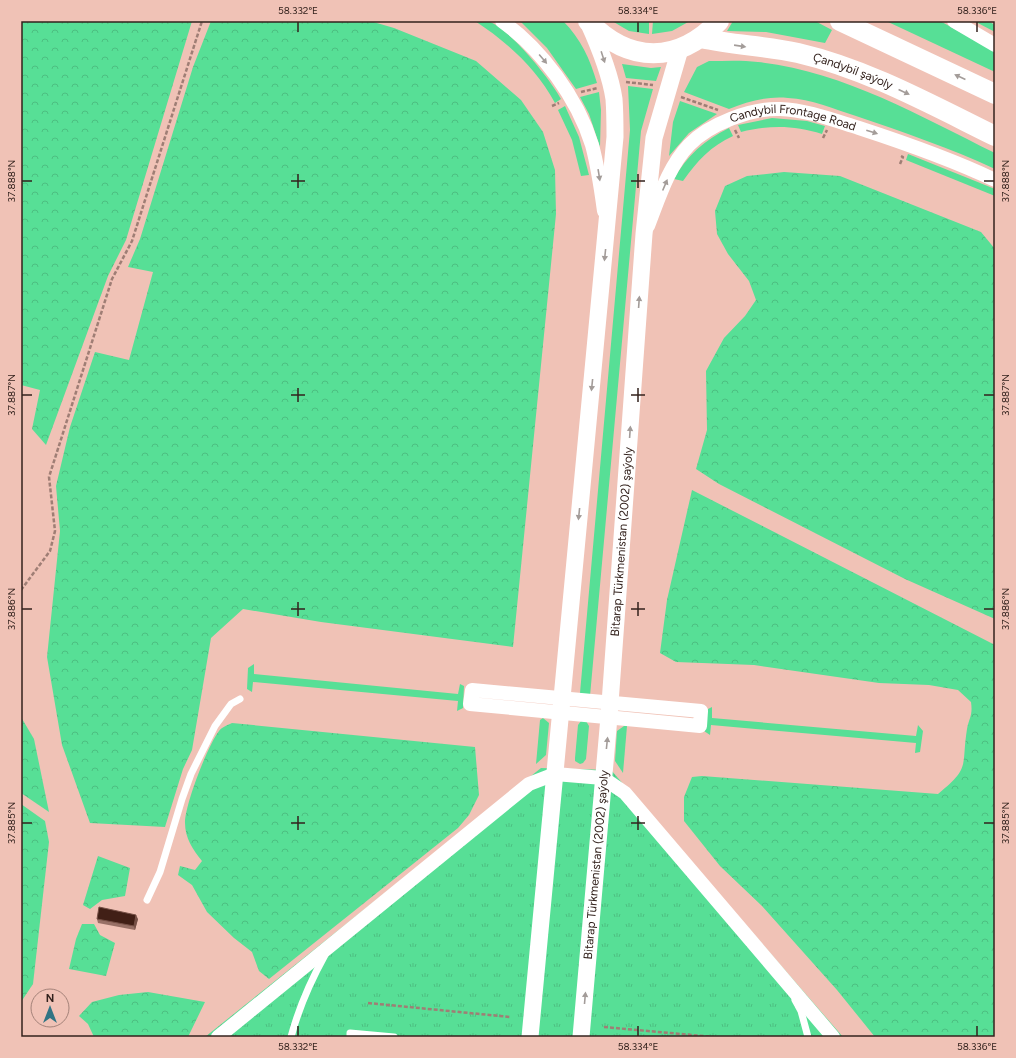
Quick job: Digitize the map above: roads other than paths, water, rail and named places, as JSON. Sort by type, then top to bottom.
[{"type":"main road","points":[[588,21],[606,39],[630,50],[655,54],[680,49],[701,38],[719,21]]},
{"type":"main road","points":[[840,21],[995,94]]},
{"type":"main road","name":"Çandybil şaýoly","points":[[701,38],[742,46],[798,53],[826,61],[897,89],[995,136]]},
{"type":"street","points":[[502,21],[516,31],[544,60],[570,98],[581,118],[592,144],[607,229]]},
{"type":"street","points":[[530,1037],[555,774],[560,705],[615,137],[614,99],[602,54],[588,21]]},
{"type":"street","points":[[954,21],[995,45]]},
{"type":"street","name":"Bitarap Türkmenistan (2002) şaýoly","points":[[581,1037],[610,710],[644,234],[654,138],[680,49]]},
{"type":"street","name":"Candybil Frontage Road","points":[[644,234],[675,162],[690,144],[729,119],[764,110],[780,109],[815,114],[927,150],[995,180]]},
{"type":"street","points":[[560,705],[470,704],[472,690],[560,705],[610,710],[700,726],[701,711],[610,710]]},
{"type":"street","points":[[218,1037],[529,784],[555,774],[603,778],[625,793],[833,1037]]},
{"type":"lane","points":[[147,900],[160,872],[182,799],[192,774],[215,726],[231,704],[240,699]]},
{"type":"lane","points":[[291,1037],[298,1010],[306,991],[330,947]]},
{"type":"lane","points":[[785,980],[800,1011],[808,1037]]},
{"type":"lane","points":[[350,1037],[350,1033],[394,1037]]}]
